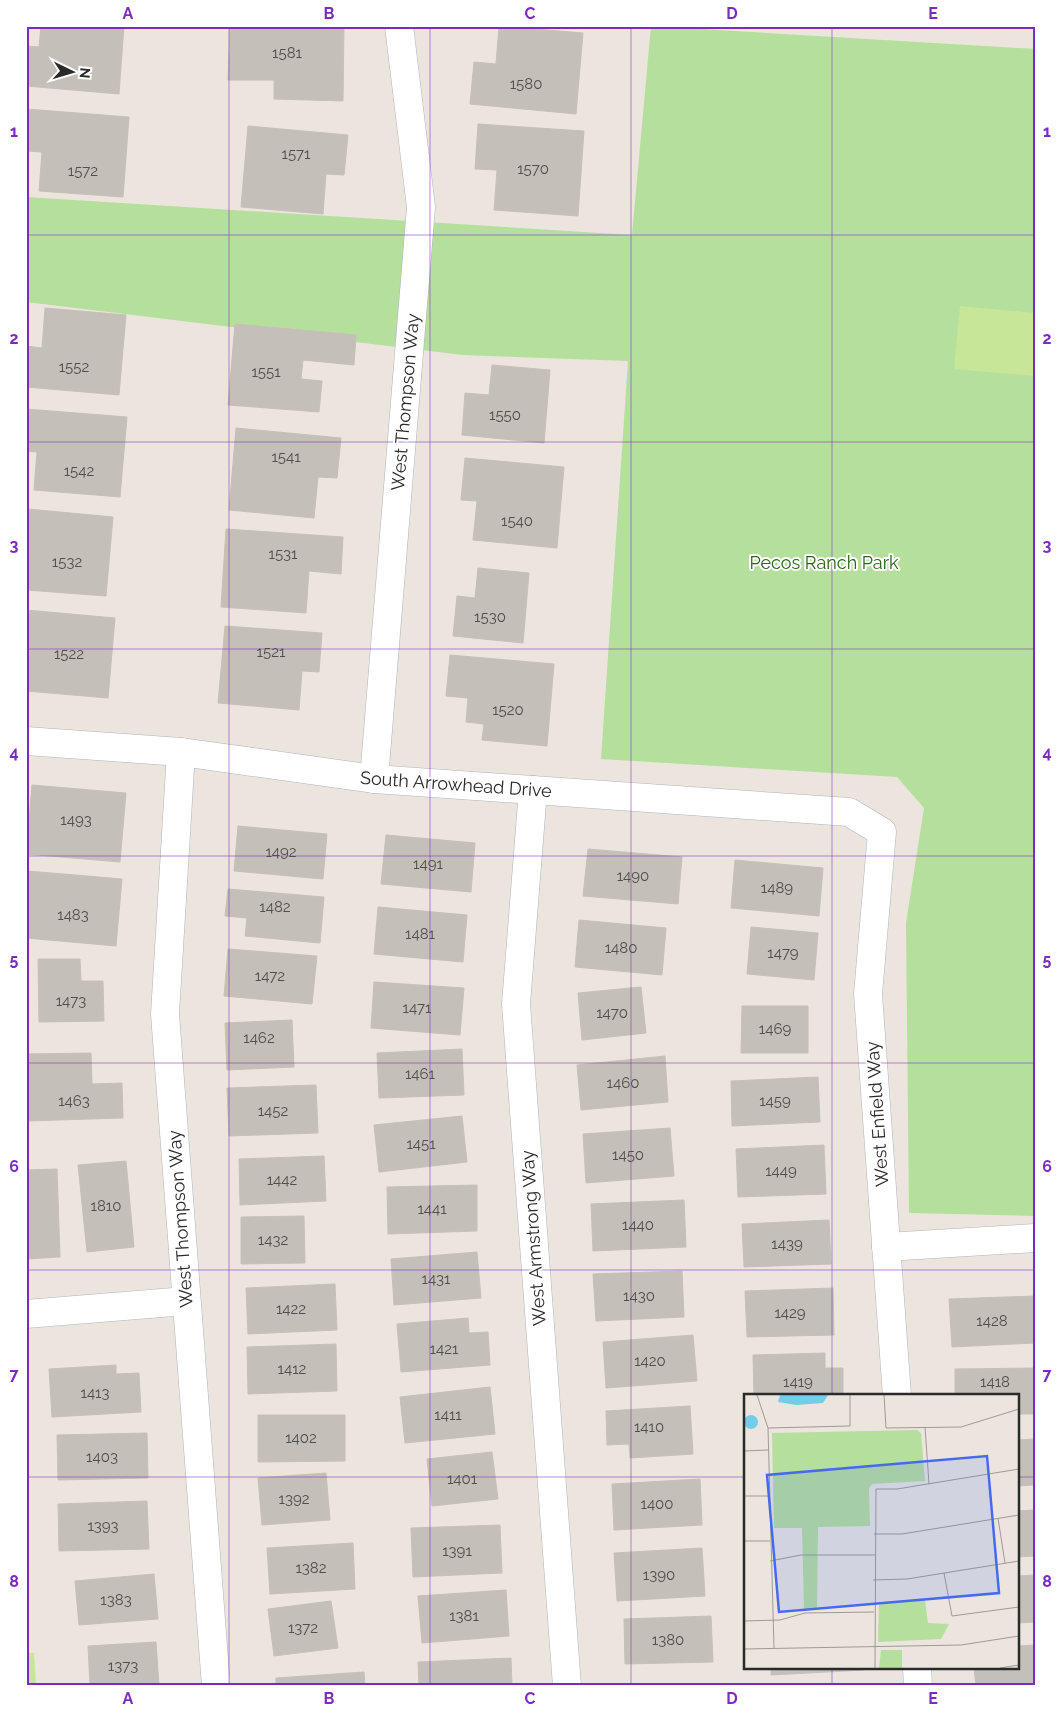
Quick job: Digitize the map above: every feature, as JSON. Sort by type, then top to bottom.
[{"type":"street","name":"West Thompson Way","points":[[374,779],[422,208],[399,26]]},
{"type":"street","name":"South Arrowhead Drive","points":[[26,741],[181,752],[374,779],[849,812],[882,832]]},
{"type":"street","name":"West Thompson Way","points":[[181,752],[165,1014],[216,1686]]},
{"type":"street","name":"West Armstrong Way","points":[[532,790],[516,1004],[567,1686]]},
{"type":"street","name":"West Enfield Way","points":[[882,832],[868,994],[897,1394]]},
{"type":"street","points":[[886,1247],[1035,1238]]},
{"type":"street","points":[[26,1314],[186,1301]]},
{"type":"street","points":[[917,1670],[918,1686]]},
{"type":"green space","name":"Pecos Ranch Park","points":[[651,26],[1035,49],[1035,1216],[909,1213],[906,923],[924,808],[897,777],[601,759],[628,361],[463,355],[26,302],[26,197],[632,235]]},
{"type":"green space","points":[[960,306],[1035,313],[1035,376],[954,369]]},
{"type":"green space","points":[[26,1653],[34,1653],[36,1686],[26,1686]]},
{"type":"building","points":[[41,26],[124,26],[119,94],[26,86],[26,46],[39,47]]},
{"type":"building","points":[[230,26],[344,26],[343,101],[274,99],[274,80],[228,80]]},
{"type":"building","points":[[499,26],[583,33],[576,114],[470,104],[474,62],[496,64]]},
{"type":"building","points":[[26,109],[129,117],[123,197],[39,191],[42,152],[26,151]]},
{"type":"building","points":[[478,124],[584,131],[578,216],[494,210],[497,170],[475,169]]},
{"type":"building","points":[[248,126],[348,135],[344,175],[326,174],[323,214],[241,207]]},
{"type":"building","points":[[45,308],[126,315],[119,395],[26,387],[26,346],[42,348]]},
{"type":"building","points":[[235,324],[356,335],[354,365],[303,360],[301,379],[322,381],[319,412],[228,405]]},
{"type":"building","points":[[492,365],[550,370],[544,443],[462,435],[465,393],[489,395]]},
{"type":"building","points":[[26,409],[127,417],[120,497],[34,490],[37,452],[26,451]]},
{"type":"building","points":[[236,428],[341,438],[337,478],[318,477],[314,518],[229,510]]},
{"type":"building","points":[[465,458],[564,467],[557,548],[473,540],[477,501],[461,500]]},
{"type":"building","points":[[28,509],[113,517],[106,596],[26,590]]},
{"type":"building","points":[[226,529],[343,537],[341,574],[309,571],[306,613],[221,607]]},
{"type":"building","points":[[478,568],[529,573],[523,643],[453,636],[457,596],[475,598]]},
{"type":"building","points":[[26,610],[115,618],[108,698],[26,691]]},
{"type":"building","points":[[225,626],[322,633],[319,672],[302,671],[299,710],[218,703]]},
{"type":"building","points":[[450,655],[554,664],[547,746],[482,740],[484,724],[466,722],[468,698],[446,696]]},
{"type":"building","points":[[32,785],[126,793],[120,862],[26,854]]},
{"type":"building","points":[[238,826],[327,834],[323,879],[234,871]]},
{"type":"building","points":[[386,835],[475,843],[471,892],[381,884]]},
{"type":"building","points":[[588,849],[682,857],[678,904],[583,896]]},
{"type":"building","points":[[735,860],[823,868],[819,916],[731,908]]},
{"type":"building","points":[[28,871],[122,879],[116,946],[26,938]]},
{"type":"building","points":[[228,889],[324,897],[320,943],[245,936],[247,918],[225,916]]},
{"type":"building","points":[[378,907],[467,915],[463,962],[374,954]]},
{"type":"building","points":[[579,920],[666,928],[662,975],[575,967]]},
{"type":"building","points":[[751,927],[818,933],[814,980],[747,974]]},
{"type":"building","points":[[228,949],[317,956],[312,1004],[224,996]]},
{"type":"building","points":[[38,959],[80,959],[81,981],[103,981],[104,1021],[39,1022]]},
{"type":"building","points":[[374,982],[464,988],[460,1035],[371,1028]]},
{"type":"building","points":[[641,987],[646,1033],[582,1040],[578,993]]},
{"type":"building","points":[[742,1006],[808,1006],[808,1053],[741,1053]]},
{"type":"building","points":[[292,1020],[294,1067],[227,1070],[225,1023]]},
{"type":"building","points":[[462,1049],[464,1095],[379,1098],[377,1053]]},
{"type":"building","points":[[91,1053],[92,1084],[122,1083],[123,1118],[26,1121],[26,1054]]},
{"type":"building","points":[[665,1056],[668,1102],[581,1110],[577,1065]]},
{"type":"building","points":[[818,1077],[820,1122],[732,1126],[731,1081]]},
{"type":"building","points":[[316,1085],[318,1133],[229,1136],[227,1088]]},
{"type":"building","points":[[462,1116],[467,1162],[379,1172],[374,1125]]},
{"type":"building","points":[[670,1128],[674,1176],[586,1183],[583,1134]]},
{"type":"building","points":[[824,1145],[826,1194],[738,1197],[736,1149]]},
{"type":"building","points":[[324,1156],[326,1201],[240,1205],[239,1159]]},
{"type":"building","points":[[126,1161],[134,1247],[87,1252],[78,1165]]},
{"type":"building","points":[[57,1169],[60,1257],[26,1259],[26,1170]]},
{"type":"building","points":[[477,1185],[477,1231],[388,1234],[387,1187]]},
{"type":"building","points":[[684,1200],[686,1247],[593,1251],[591,1204]]},
{"type":"building","points":[[304,1216],[305,1263],[241,1264],[241,1217]]},
{"type":"building","points":[[829,1220],[831,1264],[744,1267],[742,1224]]},
{"type":"building","points":[[477,1252],[481,1298],[394,1305],[391,1259]]},
{"type":"building","points":[[682,1271],[684,1317],[596,1321],[593,1274]]},
{"type":"building","points":[[335,1284],[337,1330],[248,1334],[246,1288]]},
{"type":"building","points":[[833,1288],[834,1335],[747,1337],[745,1291]]},
{"type":"building","points":[[1035,1296],[1035,1343],[952,1347],[949,1299]]},
{"type":"building","points":[[468,1318],[469,1333],[488,1332],[490,1365],[401,1372],[397,1324]]},
{"type":"building","points":[[693,1335],[697,1381],[606,1388],[603,1342]]},
{"type":"building","points":[[336,1344],[337,1391],[248,1394],[247,1347]]},
{"type":"building","points":[[825,1353],[825,1368],[843,1368],[843,1394],[754,1394],[753,1355]]},
{"type":"building","points":[[116,1365],[116,1374],[139,1373],[141,1412],[52,1417],[49,1369]]},
{"type":"building","points":[[1035,1368],[1035,1414],[1018,1414],[1018,1394],[955,1394],[955,1369]]},
{"type":"building","points":[[490,1387],[495,1434],[405,1443],[400,1397]]},
{"type":"building","points":[[690,1406],[693,1454],[630,1458],[629,1444],[607,1445],[606,1411]]},
{"type":"building","points":[[258,1415],[345,1415],[345,1461],[258,1462]]},
{"type":"building","points":[[147,1433],[148,1478],[58,1480],[57,1435]]},
{"type":"building","points":[[1035,1439],[1035,1485],[1018,1486],[1018,1440]]},
{"type":"building","points":[[492,1452],[498,1499],[432,1506],[427,1459]]},
{"type":"building","points":[[326,1473],[330,1520],[262,1525],[258,1478]]},
{"type":"building","points":[[700,1479],[702,1525],[614,1530],[612,1484]]},
{"type":"building","points":[[147,1501],[149,1549],[59,1551],[58,1504]]},
{"type":"building","points":[[1035,1510],[1035,1556],[1018,1557],[1018,1511]]},
{"type":"building","points":[[500,1525],[502,1573],[413,1577],[411,1528]]},
{"type":"building","points":[[353,1543],[355,1589],[270,1594],[267,1548]]},
{"type":"building","points":[[702,1548],[705,1596],[617,1601],[614,1553]]},
{"type":"building","points":[[154,1574],[158,1619],[79,1625],[75,1581]]},
{"type":"building","points":[[1035,1575],[1035,1622],[1018,1623],[1018,1576]]},
{"type":"building","points":[[506,1590],[509,1636],[422,1643],[418,1596]]},
{"type":"building","points":[[331,1601],[338,1648],[274,1656],[268,1609]]},
{"type":"building","points":[[711,1616],[713,1662],[625,1664],[624,1619]]},
{"type":"building","points":[[156,1642],[159,1686],[90,1686],[88,1646]]},
{"type":"building","points":[[1035,1645],[1035,1686],[976,1686],[974,1670],[1018,1670],[1018,1646]]},
{"type":"building","points":[[511,1658],[512,1686],[419,1686],[418,1662]]},
{"type":"building","points":[[771,1670],[864,1670],[771,1675]]},
{"type":"building","points":[[364,1672],[365,1686],[276,1686],[276,1678]]}]
